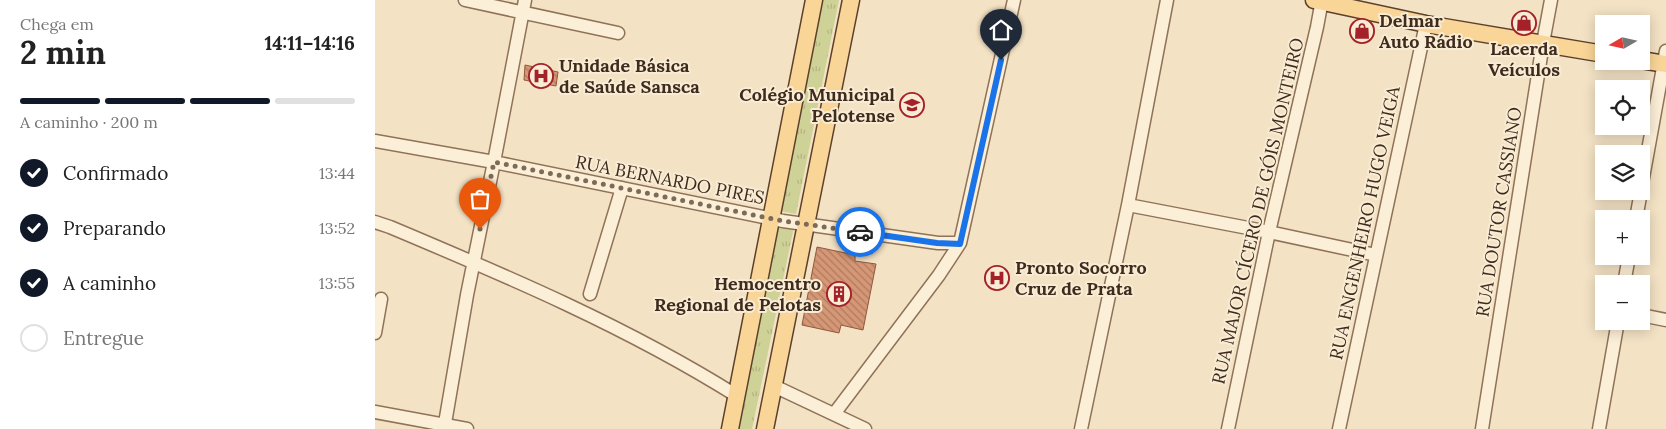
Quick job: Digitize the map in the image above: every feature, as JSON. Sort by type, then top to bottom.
[{"type":"main road","points":[[730,429],[814,0]]},
{"type":"main road","points":[[765,429],[851,0]]},
{"type":"main road","points":[[1319,0],[1426,24],[1595,53]]},
{"type":"main road","points":[[1650,60],[1665,60]]},
{"type":"street","points":[[465,0],[524,6],[618,33]]},
{"type":"street","points":[[834,414],[933,283],[960,244],[1014,0]]},
{"type":"street","points":[[1081,429],[1128,205],[1167,0]]},
{"type":"street","name":"RUA MAJOR CÍCERO DE GÓIS MONTEIRO","points":[[1228,429],[1269,232],[1317,27],[1319,0]]},
{"type":"street","name":"RUA DOUTOR CASSIANO","points":[[1482,429],[1551,0]]},
{"type":"street","points":[[444,427],[473,262],[524,6]]},
{"type":"street","name":"RUA ENGENHEIRO HUGO VEIGA","points":[[1339,429],[1426,24]]},
{"type":"street","points":[[1649,145],[1665,60]]},
{"type":"street","name":"RUA BERNARDO PIRES","points":[[375,141],[494,162],[805,224],[937,243],[960,244]]},
{"type":"street","points":[[591,294],[622,188]]},
{"type":"street","points":[[1128,205],[1376,255]]},
{"type":"street","points":[[375,222],[473,262],[629,334],[699,372],[737,396]]},
{"type":"street","points":[[375,333],[381,299]]},
{"type":"street","points":[[1650,317],[1666,320]]},
{"type":"street","points":[[1599,429],[1616,330]]},
{"type":"street","points":[[774,386],[865,429]]},
{"type":"street","points":[[375,412],[444,427],[467,429]]},
{"type":"green space","points":[[817,0],[839,0],[796,214],[775,210]]},
{"type":"green space","points":[[774,224],[794,227],[752,429],[732,429]]},
{"type":"building","name":"Unidade Básica de Saúde Sansca","points":[[525,65],[558,72],[556,86],[524,80]]},
{"type":"building","name":"Hemocentro Regional de Pelotas","points":[[817,247],[855,255],[855,261],[876,264],[863,330],[841,325],[839,333],[802,325]]},
{"type":"way so far","points":[[480,229],[494,162],[783,221],[860,232]]},
{"type":"place","name":"Lacerda Veículos","points":[[1524,23]]},
{"type":"place","name":"Delmar Auto Rádio","points":[[1362,31]]},
{"type":"place","name":"Unidade Básica de Saúde Sansca","points":[[541,76]]},
{"type":"place","name":"Colégio Municipal Pelotense","points":[[912,105]]},
{"type":"place","name":"Pronto Socorro Cruz de Prata","points":[[997,278]]},
{"type":"place","name":"Hemocentro Regional de Pelotas","points":[[839,294]]},
{"type":"route","points":[[860,232],[937,243],[960,244],[1001,60]]}]
